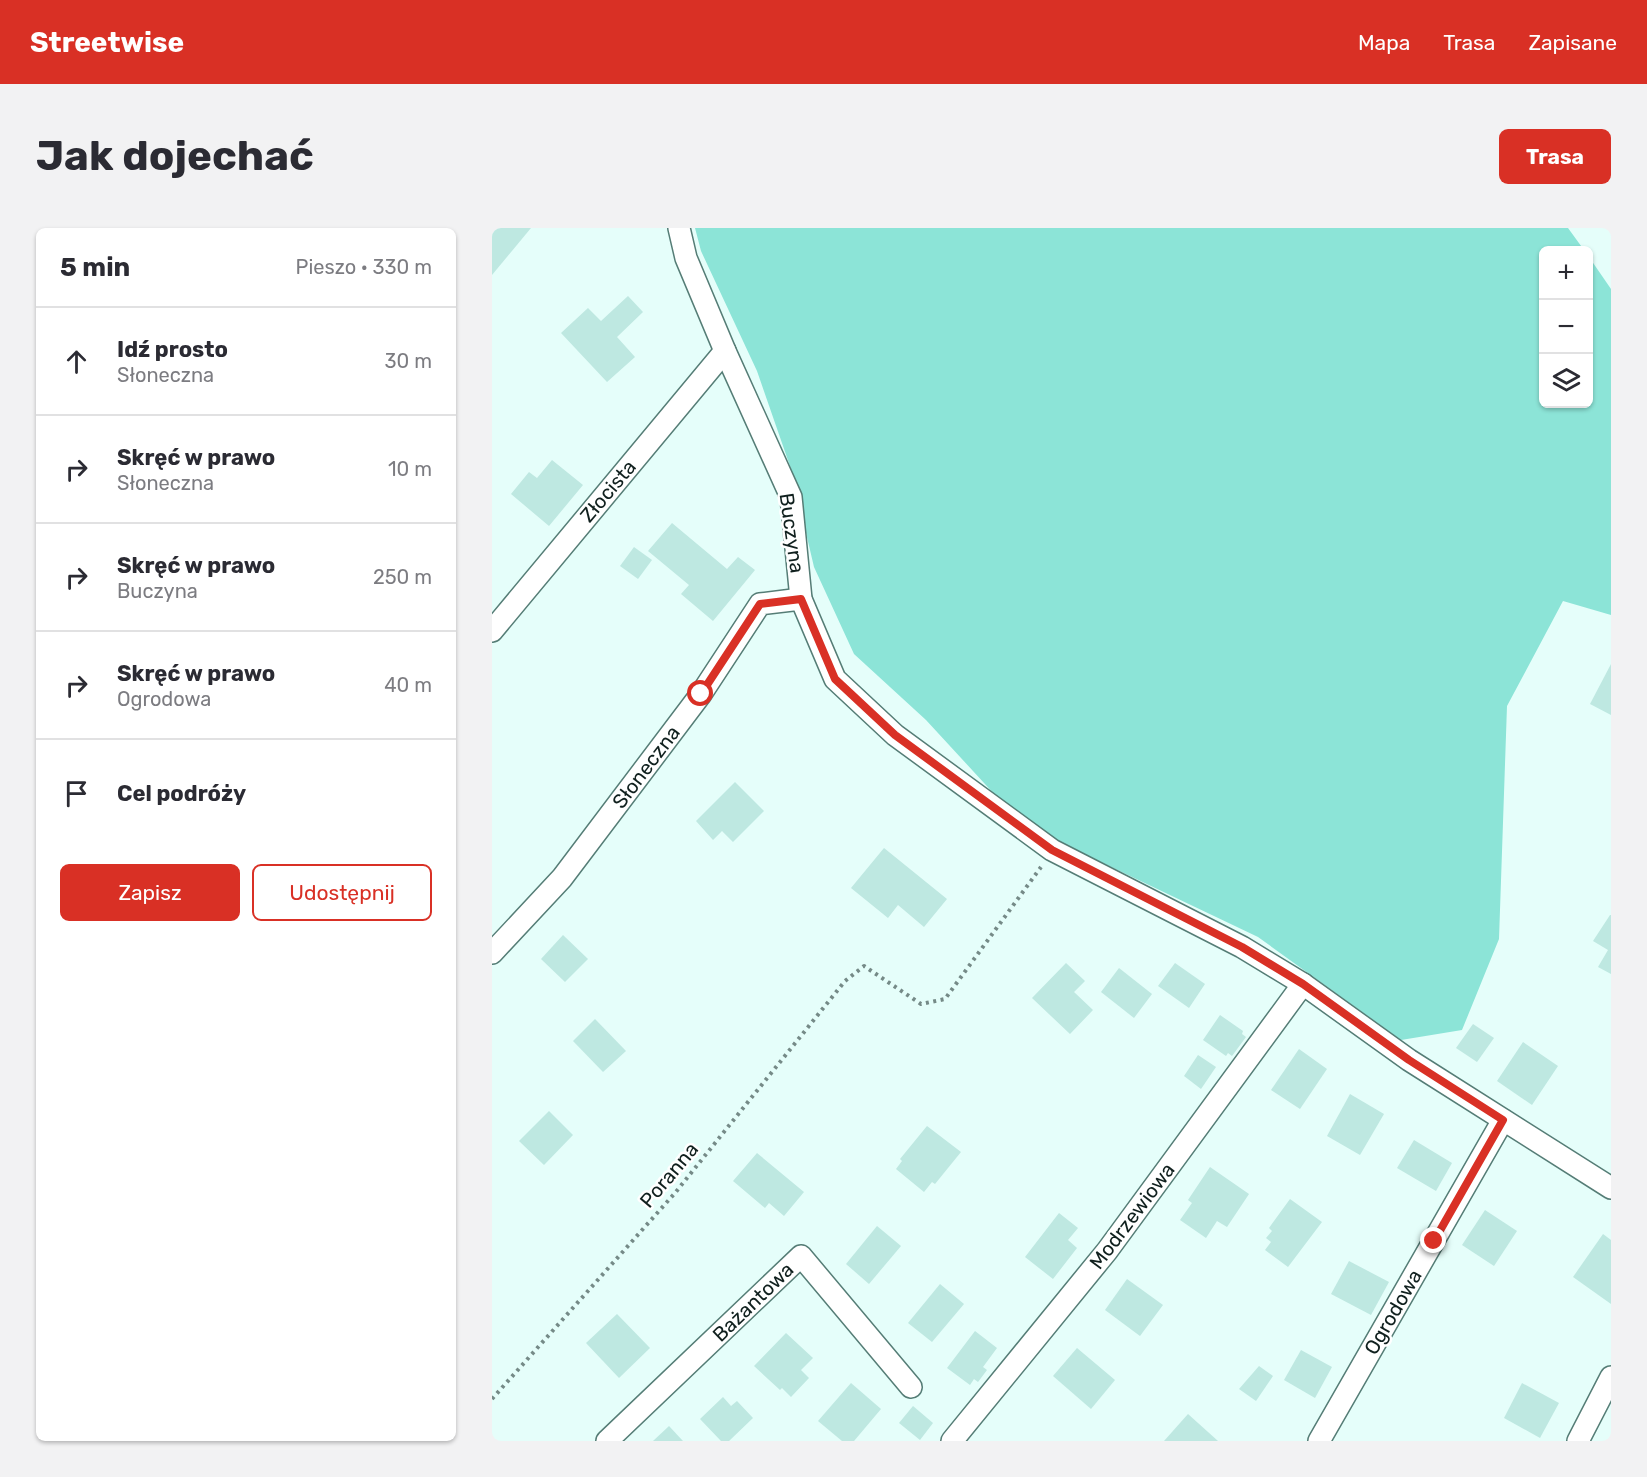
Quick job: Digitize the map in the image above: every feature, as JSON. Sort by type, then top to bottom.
[{"type":"street","name":"Buczyna","points":[[679,228],[686,258],[791,497],[801,599],[835,679],[895,735],[1052,850],[1242,947],[1303,984],[1409,1060],[1611,1188]]},
{"type":"street","name":"Złocista","points":[[492,631],[725,351]]},
{"type":"street","name":"Słoneczna","points":[[492,953],[562,878],[701,694],[760,604],[801,599]]},
{"type":"street","name":"Modrzewiowa","points":[[952,1441],[1107,1251],[1303,984]]},
{"type":"street","name":"Ogrodowa","points":[[1319,1441],[1503,1120]]},
{"type":"street","name":"Bażantowa","points":[[607,1441],[801,1256],[911,1387]]},
{"type":"street","points":[[1578,1441],[1611,1377]]},
{"type":"path","name":"Poranna","points":[[492,1399],[675,1193],[845,981],[864,966],[921,1004],[945,999],[1052,850]]},
{"type":"green space","points":[[695,228],[1568,228],[1581,246],[1539,246],[1539,408],[1593,408],[1593,263],[1611,289],[1611,615],[1563,601],[1507,706],[1499,939],[1462,1030],[1401,1040],[1258,937],[1065,845],[1008,809],[926,720],[854,654],[814,567],[791,469],[757,371],[701,251]]},
{"type":"building","points":[[492,228],[531,228],[492,275]]},
{"type":"building","points":[[628,296],[643,312],[617,337],[635,357],[607,382],[561,333],[588,308],[601,321]]},
{"type":"building","points":[[552,460],[583,485],[549,526],[511,494],[529,472],[537,478]]},
{"type":"building","points":[[672,523],[727,569],[738,557],[755,570],[713,621],[681,594],[689,585],[648,551]]},
{"type":"building","points":[[634,547],[652,560],[638,579],[620,566]]},
{"type":"building","points":[[1611,664],[1611,715],[1590,704]]},
{"type":"building","points":[[735,782],[764,811],[733,842],[722,831],[713,840],[696,821]]},
{"type":"building","points":[[884,848],[947,899],[924,927],[898,905],[888,918],[851,888]]},
{"type":"building","points":[[1610,915],[1611,974],[1598,967],[1608,950],[1593,941]]},
{"type":"building","points":[[563,935],[588,959],[565,982],[541,959]]},
{"type":"building","points":[[1066,963],[1085,981],[1074,992],[1093,1010],[1070,1034],[1032,998]]},
{"type":"building","points":[[1175,963],[1205,984],[1189,1008],[1158,986]]},
{"type":"building","points":[[1119,968],[1152,994],[1134,1018],[1101,992]]},
{"type":"building","points":[[1220,1015],[1243,1031],[1242,1034],[1246,1037],[1232,1056],[1228,1053],[1226,1056],[1203,1040]]},
{"type":"building","points":[[595,1019],[626,1051],[603,1072],[573,1041]]},
{"type":"building","points":[[1473,1024],[1494,1038],[1477,1062],[1456,1048]]},
{"type":"building","points":[[1523,1042],[1558,1066],[1532,1105],[1497,1081]]},
{"type":"building","points":[[1299,1049],[1327,1069],[1300,1109],[1271,1090]]},
{"type":"building","points":[[1198,1055],[1216,1067],[1201,1089],[1184,1076]]},
{"type":"building","points":[[1350,1094],[1384,1114],[1360,1155],[1327,1136]]},
{"type":"building","points":[[549,1111],[573,1135],[544,1165],[519,1141]]},
{"type":"building","points":[[927,1126],[961,1152],[935,1184],[932,1182],[924,1192],[896,1169],[902,1161],[900,1159]]},
{"type":"building","points":[[1414,1140],[1452,1163],[1436,1191],[1397,1168]]},
{"type":"building","points":[[757,1153],[804,1192],[784,1216],[769,1203],[765,1208],[733,1181]]},
{"type":"building","points":[[1210,1167],[1249,1194],[1227,1227],[1217,1221],[1206,1238],[1180,1220],[1192,1203],[1188,1200]]},
{"type":"building","points":[[1290,1199],[1322,1222],[1288,1267],[1265,1250],[1271,1242],[1266,1238],[1272,1231],[1269,1228]]},
{"type":"building","points":[[1485,1210],[1517,1231],[1494,1266],[1462,1245]]},
{"type":"building","points":[[1059,1213],[1078,1228],[1068,1240],[1077,1248],[1053,1279],[1025,1257]]},
{"type":"building","points":[[877,1226],[901,1246],[869,1284],[846,1264]]},
{"type":"building","points":[[1603,1234],[1611,1240],[1611,1304],[1573,1277]]},
{"type":"building","points":[[1349,1261],[1389,1282],[1371,1315],[1331,1294]]},
{"type":"building","points":[[1127,1279],[1163,1305],[1140,1336],[1105,1310]]},
{"type":"building","points":[[940,1284],[964,1304],[932,1342],[908,1323]]},
{"type":"building","points":[[617,1314],[650,1348],[619,1378],[586,1343]]},
{"type":"building","points":[[975,1331],[997,1348],[983,1367],[987,1370],[978,1382],[974,1379],[970,1385],[947,1368]]},
{"type":"building","points":[[786,1333],[813,1358],[801,1370],[809,1378],[791,1397],[754,1366]]},
{"type":"building","points":[[1077,1348],[1115,1380],[1091,1409],[1053,1376]]},
{"type":"building","points":[[1301,1350],[1332,1367],[1315,1398],[1284,1380]]},
{"type":"building","points":[[1259,1366],[1273,1376],[1256,1401],[1239,1389]]},
{"type":"building","points":[[851,1383],[881,1409],[854,1441],[842,1441],[818,1421]]},
{"type":"building","points":[[1522,1383],[1559,1403],[1540,1438],[1504,1418]]},
{"type":"building","points":[[723,1397],[731,1406],[737,1401],[753,1418],[729,1441],[721,1441],[700,1419]]},
{"type":"building","points":[[913,1406],[933,1423],[920,1440],[899,1423]]},
{"type":"building","points":[[1188,1414],[1218,1441],[1164,1441]]},
{"type":"building","points":[[669,1426],[683,1441],[653,1441]]},
{"type":"route","points":[[701,694],[760,604],[801,599],[835,679],[895,735],[1052,850],[1242,947],[1303,984],[1409,1060],[1503,1120],[1434,1241]]}]
